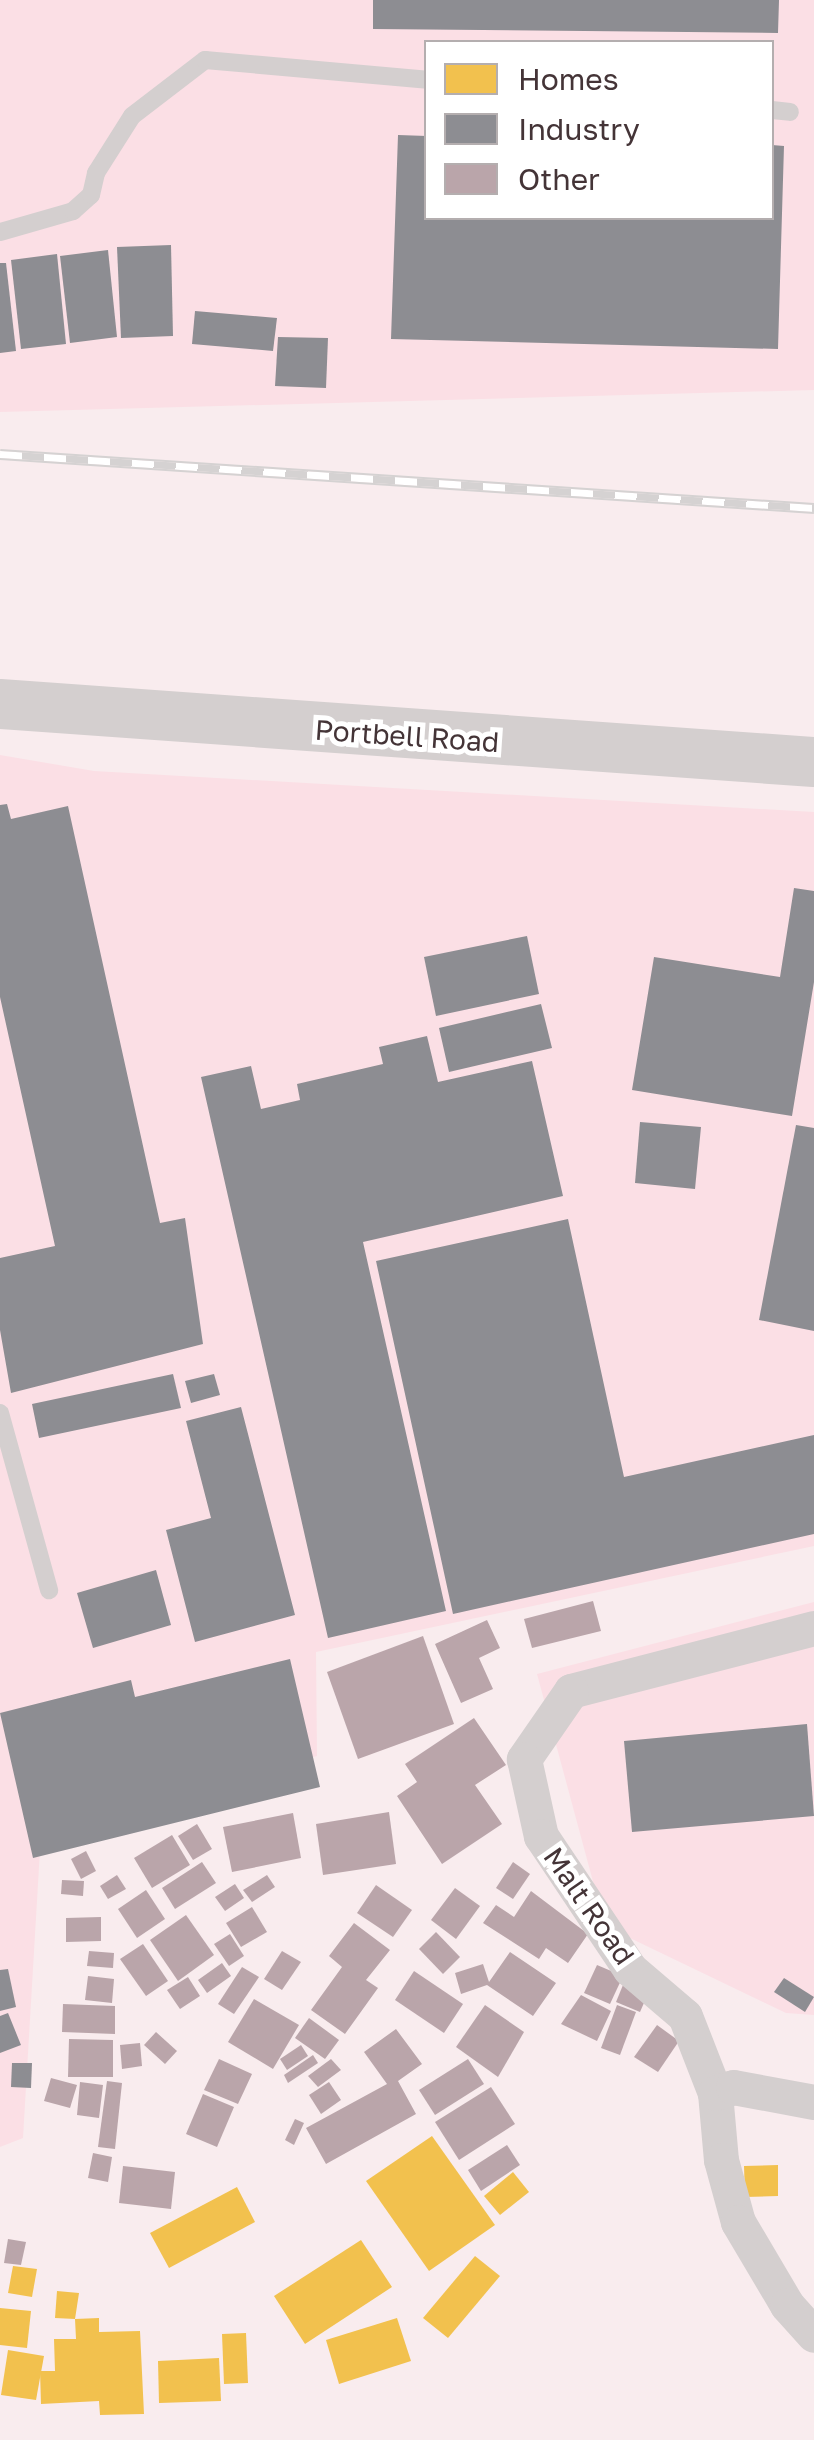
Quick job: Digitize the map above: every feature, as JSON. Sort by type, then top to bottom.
[{"type":"main road","name":"Portbell Road","points":[[0,704],[814,762]]},
{"type":"street","name":"Malt Road","points":[[814,1628],[571,1691],[524,1759],[541,1836],[630,1968],[684,2016],[715,2093],[721,2160],[738,2222],[787,2305],[814,2334]]},
{"type":"street","points":[[715,2093],[733,2087],[814,2102]]},
{"type":"lane","points":[[0,232],[73,210],[91,195],[96,173],[132,116],[205,60],[424,80]]},
{"type":"lane","points":[[0,1413],[49,1590]]},
{"type":"shaded area","points":[[0,0],[814,0],[814,390],[0,412]]},
{"type":"shaded area","points":[[0,755],[94,771],[814,812],[814,1546],[316,1652],[317,1756],[117,1814],[40,1850],[23,2138],[0,2147]]},
{"type":"shaded area","points":[[814,1602],[814,2015],[786,2013],[605,1926],[537,1674]]},
{"type":"building: Homes","points":[[432,2136],[495,2225],[429,2271],[366,2181]]},
{"type":"building: Homes","points":[[778,2165],[778,2196],[745,2197],[744,2166]]},
{"type":"building: Homes","points":[[513,2172],[529,2192],[500,2215],[484,2196]]},
{"type":"building: Homes","points":[[237,2187],[255,2222],[169,2268],[150,2233]]},
{"type":"building: Homes","points":[[361,2240],[392,2287],[305,2344],[274,2296]]},
{"type":"building: Homes","points":[[475,2256],[500,2276],[448,2338],[423,2318]]},
{"type":"building: Homes","points":[[13,2266],[37,2269],[32,2297],[8,2293]]},
{"type":"building: Homes","points":[[57,2291],[79,2293],[75,2319],[55,2318]]},
{"type":"building: Homes","points":[[0,2308],[31,2311],[27,2348],[0,2345]]},
{"type":"building: Homes","points":[[99,2318],[99,2332],[140,2331],[144,2414],[100,2415],[99,2401],[41,2404],[40,2371],[55,2371],[54,2339],[76,2339],[75,2319]]},
{"type":"building: Homes","points":[[397,2318],[411,2361],[339,2384],[326,2340]]},
{"type":"building: Homes","points":[[246,2333],[248,2383],[224,2384],[222,2334]]},
{"type":"building: Homes","points":[[8,2350],[44,2356],[36,2400],[1,2395]]},
{"type":"building: Homes","points":[[219,2358],[221,2401],[159,2403],[158,2361]]},
{"type":"building: Industry","points":[[373,0],[779,0],[778,33],[373,29]]},
{"type":"building: Industry","points":[[398,135],[424,136],[424,220],[774,220],[774,145],[784,146],[778,349],[391,339]]},
{"type":"building: Industry","points":[[171,245],[173,336],[121,338],[117,247]]},
{"type":"building: Industry","points":[[108,250],[117,337],[70,343],[60,256]]},
{"type":"building: Industry","points":[[57,254],[66,344],[21,349],[11,260]]},
{"type":"building: Industry","points":[[0,263],[6,263],[16,351],[0,353]]},
{"type":"building: Industry","points":[[195,311],[277,318],[273,351],[192,344]]},
{"type":"building: Industry","points":[[278,337],[328,338],[326,388],[275,386]]},
{"type":"building: Industry","points":[[7,804],[11,819],[68,806],[160,1223],[185,1218],[203,1344],[11,1393],[0,1330],[0,1258],[55,1246],[0,997],[0,805]]},
{"type":"building: Industry","points":[[794,888],[814,891],[814,982],[792,1116],[632,1090],[654,957],[780,977]]},
{"type":"building: Industry","points":[[527,936],[539,994],[436,1016],[424,957]]},
{"type":"building: Industry","points":[[541,1004],[552,1048],[449,1072],[439,1028]]},
{"type":"building: Industry","points":[[427,1036],[438,1082],[532,1061],[563,1196],[363,1242],[446,1611],[328,1638],[201,1077],[251,1066],[261,1109],[300,1100],[297,1084],[383,1064],[379,1047]]},
{"type":"building: Industry","points":[[640,1122],[701,1127],[695,1189],[635,1183]]},
{"type":"building: Industry","points":[[796,1125],[814,1128],[814,1331],[759,1320]]},
{"type":"building: Industry","points":[[568,1219],[624,1477],[814,1435],[814,1534],[453,1614],[376,1261]]},
{"type":"building: Industry","points":[[173,1374],[181,1408],[39,1438],[32,1404]]},
{"type":"building: Industry","points":[[214,1374],[220,1395],[191,1403],[185,1381]]},
{"type":"building: Industry","points":[[241,1407],[295,1615],[195,1642],[166,1530],[211,1518],[186,1421]]},
{"type":"building: Industry","points":[[156,1570],[171,1625],[93,1648],[77,1593]]},
{"type":"building: Industry","points":[[290,1659],[320,1787],[33,1858],[0,1713],[131,1680],[135,1697]]},
{"type":"building: Industry","points":[[807,1724],[814,1816],[632,1832],[624,1741]]},
{"type":"building: Industry","points":[[8,1969],[16,2007],[0,2011],[0,1970]]},
{"type":"building: Industry","points":[[784,1978],[814,1997],[805,2012],[774,1992]]},
{"type":"building: Industry","points":[[8,2013],[21,2045],[0,2053],[0,2016]]},
{"type":"building: Industry","points":[[12,2063],[32,2063],[31,2088],[11,2087]]},
{"type":"building: Other","points":[[593,1601],[601,1631],[532,1648],[524,1619]]},
{"type":"building: Other","points":[[487,1620],[500,1648],[479,1658],[493,1689],[461,1703],[435,1644]]},
{"type":"building: Other","points":[[423,1636],[454,1724],[358,1759],[327,1672]]},
{"type":"building: Other","points":[[474,1718],[506,1765],[475,1785],[502,1824],[442,1864],[397,1796],[417,1782],[405,1764]]},
{"type":"building: Other","points":[[389,1812],[396,1864],[323,1875],[316,1824]]},
{"type":"building: Other","points":[[293,1813],[301,1858],[232,1872],[223,1827]]},
{"type":"building: Other","points":[[197,1824],[212,1849],[193,1860],[178,1836]]},
{"type":"building: Other","points":[[172,1835],[190,1865],[152,1888],[134,1858]]},
{"type":"building: Other","points":[[86,1851],[96,1871],[81,1879],[71,1859]]},
{"type":"building: Other","points":[[202,1862],[216,1883],[175,1909],[162,1888]]},
{"type":"building: Other","points":[[513,1862],[530,1874],[513,1899],[496,1888]]},
{"type":"building: Other","points":[[117,1875],[126,1889],[108,1899],[100,1886]]},
{"type":"building: Other","points":[[267,1875],[275,1887],[252,1902],[243,1890]]},
{"type":"building: Other","points":[[62,1880],[84,1881],[83,1896],[61,1894]]},
{"type":"building: Other","points":[[235,1884],[244,1898],[225,1911],[215,1897]]},
{"type":"building: Other","points":[[376,1885],[412,1910],[393,1937],[357,1913]]},
{"type":"building: Other","points":[[455,1888],[480,1906],[456,1939],[431,1920]]},
{"type":"building: Other","points":[[146,1890],[165,1919],[137,1938],[118,1909]]},
{"type":"building: Other","points":[[531,1891],[588,1934],[568,1963],[546,1948],[539,1959],[483,1923],[496,1905],[514,1917]]},
{"type":"building: Other","points":[[252,1907],[267,1932],[241,1947],[226,1923]]},
{"type":"building: Other","points":[[186,1915],[214,1955],[178,1981],[150,1940]]},
{"type":"building: Other","points":[[101,1917],[101,1941],[66,1942],[66,1918]]},
{"type":"building: Other","points":[[354,1923],[390,1950],[366,1980],[378,1988],[345,2034],[311,2010],[342,1967],[329,1956]]},
{"type":"building: Other","points":[[436,1932],[460,1957],[443,1974],[419,1949]]},
{"type":"building: Other","points":[[230,1934],[244,1956],[229,1966],[214,1944]]},
{"type":"building: Other","points":[[143,1944],[168,1981],[146,1996],[120,1959]]},
{"type":"building: Other","points":[[89,1951],[114,1953],[113,1968],[87,1966]]},
{"type":"building: Other","points":[[282,1951],[301,1962],[282,1990],[264,1979]]},
{"type":"building: Other","points":[[510,1952],[556,1983],[533,2016],[487,1985],[461,1994],[455,1973],[483,1964],[489,1982]]},
{"type":"building: Other","points":[[222,1963],[231,1976],[207,1993],[198,1980]]},
{"type":"building: Other","points":[[597,1965],[623,1976],[610,2004],[584,1993]]},
{"type":"building: Other","points":[[242,1967],[259,1977],[234,2014],[218,2004]]},
{"type":"building: Other","points":[[414,1971],[463,2004],[444,2033],[395,2000]]},
{"type":"building: Other","points":[[88,1976],[114,1979],[112,2003],[85,2000]]},
{"type":"building: Other","points":[[188,1977],[200,1996],[180,2009],[167,1990]]},
{"type":"building: Other","points":[[623,1985],[647,1996],[640,2012],[616,2002]]},
{"type":"building: Other","points":[[581,1995],[611,2011],[597,2041],[561,2024]]},
{"type":"building: Other","points":[[254,1999],[299,2025],[273,2069],[228,2042]]},
{"type":"building: Other","points":[[63,2004],[115,2006],[115,2034],[62,2032]]},
{"type":"building: Other","points":[[485,2005],[524,2032],[498,2077],[456,2047]]},
{"type":"building: Other","points":[[617,2005],[636,2012],[620,2055],[601,2048]]},
{"type":"building: Other","points":[[309,2018],[339,2040],[325,2059],[295,2038]]},
{"type":"building: Other","points":[[657,2025],[679,2041],[658,2072],[634,2057]]},
{"type":"building: Other","points":[[396,2029],[422,2064],[398,2081],[416,2114],[326,2164],[306,2128],[387,2084],[364,2052]]},
{"type":"building: Other","points":[[156,2032],[177,2051],[165,2064],[144,2045]]},
{"type":"building: Other","points":[[69,2039],[113,2040],[113,2077],[68,2077]]},
{"type":"building: Other","points":[[140,2043],[142,2066],[122,2069],[120,2045]]},
{"type":"building: Other","points":[[301,2045],[308,2056],[287,2070],[280,2059]]},
{"type":"building: Other","points":[[313,2055],[318,2063],[288,2083],[284,2075]]},
{"type":"building: Other","points":[[219,2059],[252,2074],[238,2104],[204,2090]]},
{"type":"building: Other","points":[[331,2059],[341,2070],[318,2087],[308,2076]]},
{"type":"building: Other","points":[[468,2059],[484,2084],[435,2115],[419,2090]]},
{"type":"building: Other","points":[[51,2078],[77,2085],[70,2108],[44,2101]]},
{"type":"building: Other","points":[[107,2081],[122,2083],[115,2149],[98,2147]]},
{"type":"building: Other","points":[[80,2082],[103,2085],[99,2118],[77,2115]]},
{"type":"building: Other","points":[[329,2082],[341,2100],[321,2114],[309,2095]]},
{"type":"building: Other","points":[[491,2087],[515,2124],[459,2160],[435,2122]]},
{"type":"building: Other","points":[[203,2094],[234,2107],[217,2147],[186,2134]]},
{"type":"building: Other","points":[[295,2119],[304,2123],[294,2145],[285,2140]]},
{"type":"building: Other","points":[[507,2145],[520,2165],[481,2191],[468,2170]]},
{"type":"building: Other","points":[[93,2153],[112,2157],[108,2182],[88,2178]]},
{"type":"building: Other","points":[[123,2166],[175,2172],[171,2209],[119,2203]]},
{"type":"building: Other","points":[[8,2239],[26,2242],[21,2265],[4,2263]]},
{"type":"railway","points":[[0,454],[814,508]]}]
